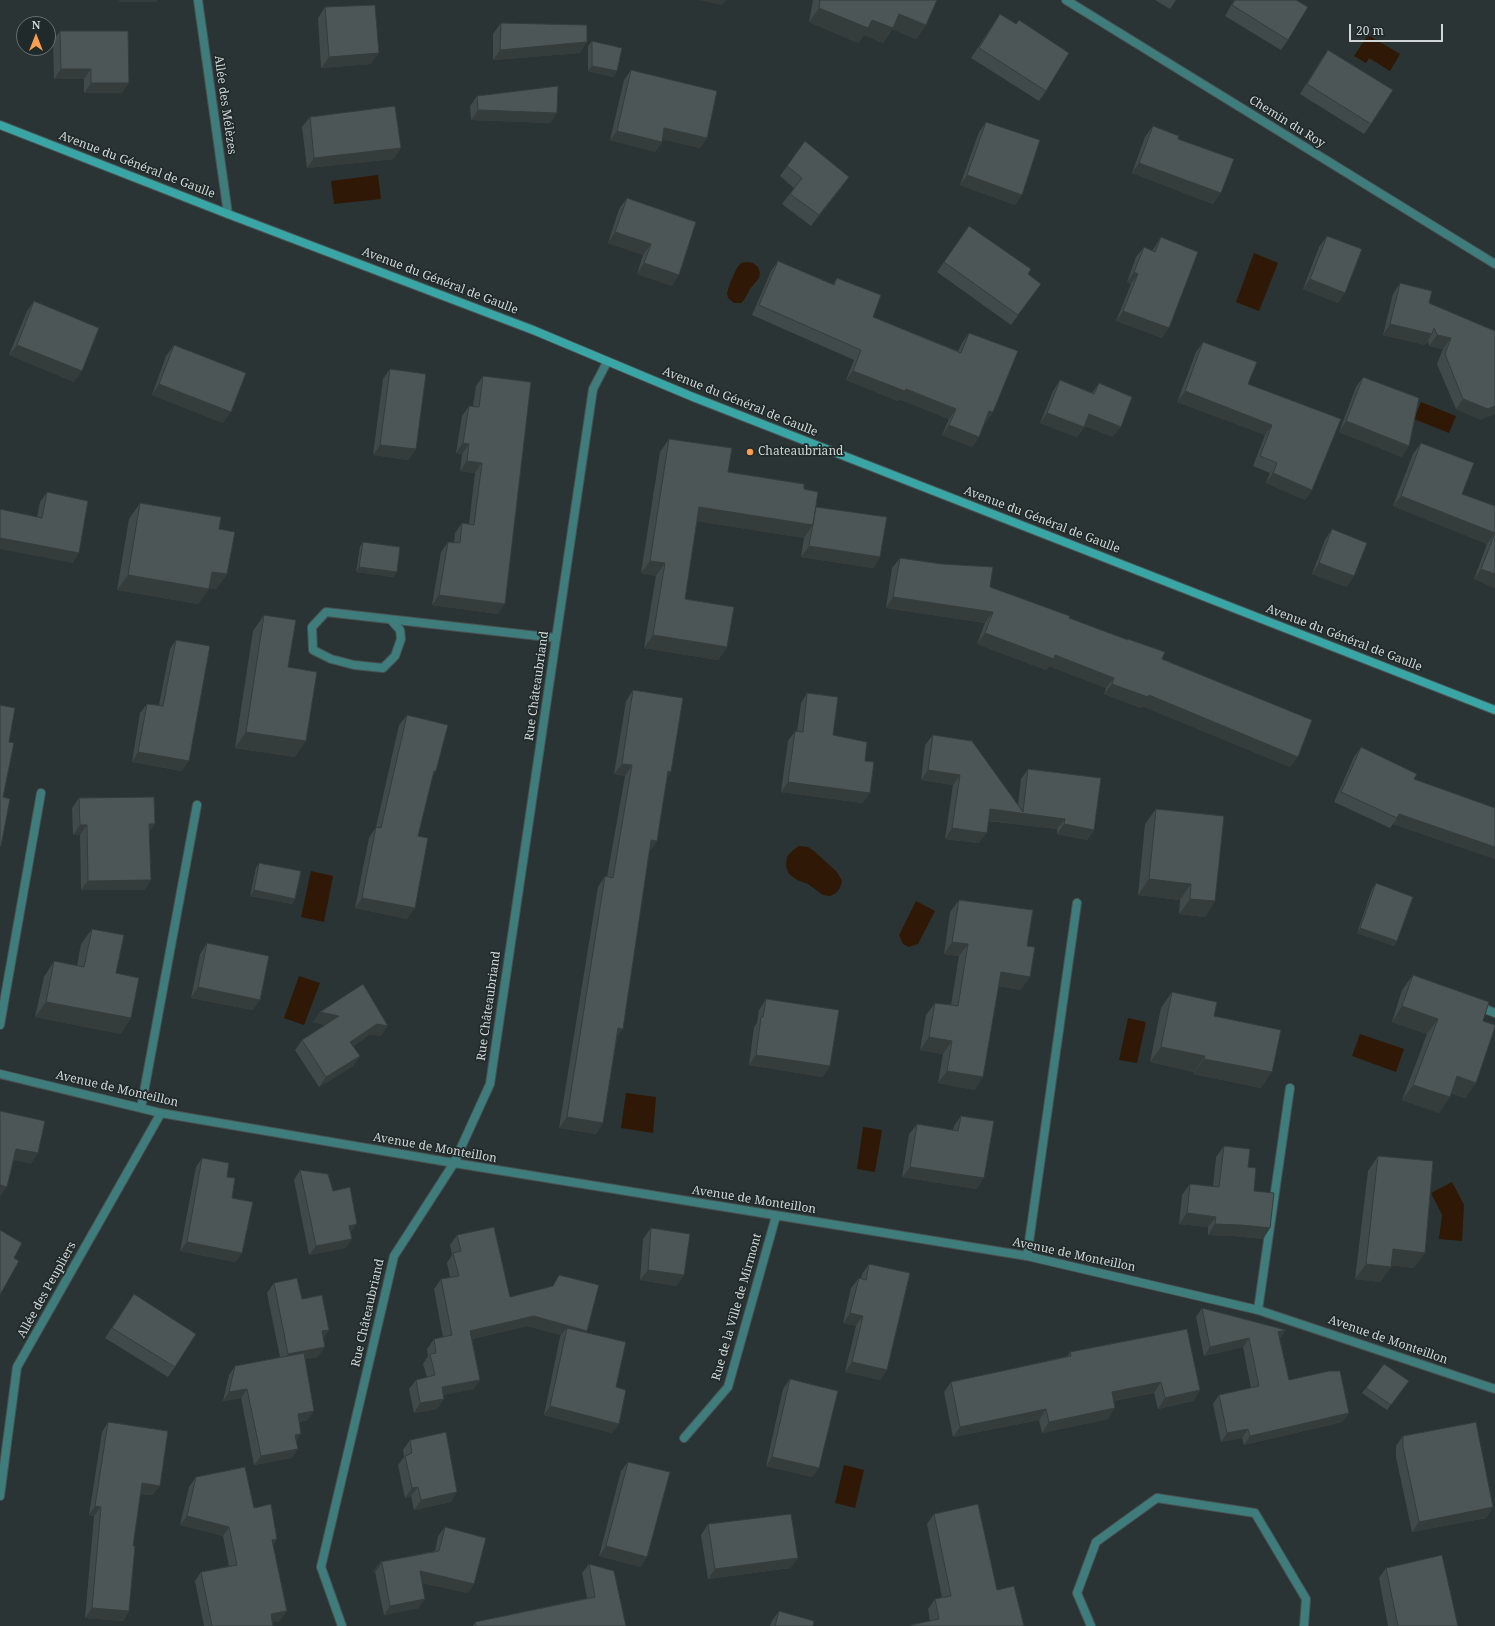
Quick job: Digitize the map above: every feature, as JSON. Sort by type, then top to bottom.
[{"type":"main road","name":"Avenue du Général de Gaulle","points":[[0,125],[228,214],[533,330],[708,403],[1495,710]]},
{"type":"street","name":"Allée des Mélèzes","points":[[198,0],[228,214]]},
{"type":"street","name":"Chemin du Roy","points":[[1066,0],[1495,264]]},
{"type":"street","name":"Rue Châteaubriand","points":[[342,1626],[321,1567],[394,1256],[454,1163],[490,1084],[594,389],[607,362]]},
{"type":"street","points":[[390,620],[400,630],[401,639],[395,656],[383,668],[354,666],[331,659],[313,650],[312,627],[326,612],[556,638]]},
{"type":"street","points":[[0,1025],[41,793]]},
{"type":"street","points":[[141,1108],[197,805]]},
{"type":"street","points":[[1027,1256],[1077,903]]},
{"type":"street","points":[[1471,1003],[1495,1014]]},
{"type":"street","name":"Avenue de Monteillon","points":[[0,1074],[161,1113],[454,1163],[1027,1256],[1258,1310],[1495,1389]]},
{"type":"street","points":[[1258,1310],[1290,1088]]},
{"type":"street","name":"Allée des Peupliers","points":[[0,1496],[17,1367],[161,1113]]},
{"type":"street","name":"Rue de la Ville de Mirmont","points":[[684,1438],[728,1387],[776,1216]]},
{"type":"street","points":[[1091,1626],[1077,1593],[1096,1542],[1157,1498],[1256,1513],[1306,1599],[1304,1626]]},
{"type":"shaded area","points":[[1368,35],[1400,54],[1390,71],[1369,58],[1366,63],[1354,56]]},
{"type":"shaded area","points":[[378,175],[381,199],[334,204],[331,181]]},
{"type":"shaded area","points":[[1254,253],[1278,263],[1259,311],[1236,302]]},
{"type":"shaded area","points":[[741,263],[753,263],[758,267],[760,273],[759,278],[741,303],[734,303],[728,298],[727,293],[730,283]]},
{"type":"shaded area","points":[[1421,402],[1456,416],[1449,433],[1414,419]]},
{"type":"shaded area","points":[[799,846],[808,847],[814,851],[837,872],[842,881],[840,888],[836,893],[830,896],[823,895],[808,884],[797,880],[789,874],[786,866],[787,857]]},
{"type":"shaded area","points":[[311,871],[333,876],[324,922],[301,917]]},
{"type":"shaded area","points":[[916,901],[935,911],[918,944],[909,947],[903,944],[899,935]]},
{"type":"shaded area","points":[[299,976],[320,983],[304,1025],[284,1018]]},
{"type":"shaded area","points":[[1128,1018],[1146,1022],[1137,1063],[1119,1060]]},
{"type":"shaded area","points":[[1360,1034],[1404,1049],[1396,1072],[1352,1056]]},
{"type":"shaded area","points":[[626,1093],[656,1097],[653,1133],[621,1128]]},
{"type":"shaded area","points":[[863,1127],[882,1130],[875,1172],[857,1169]]},
{"type":"shaded area","points":[[1452,1182],[1464,1205],[1462,1241],[1439,1239],[1442,1215],[1431,1193]]},
{"type":"shaded area","points":[[844,1465],[864,1470],[855,1508],[835,1503]]},
{"type":"building","points":[[820,0],[937,0],[926,25],[899,14],[893,28],[872,20],[868,28],[819,8]]},
{"type":"building","points":[[1235,0],[1296,0],[1308,7],[1288,40],[1232,5]]},
{"type":"building","points":[[375,5],[379,53],[329,57],[325,7]]},
{"type":"building","points":[[1000,14],[1016,24],[1019,20],[1069,53],[1046,91],[979,48]]},
{"type":"building","points":[[501,23],[587,25],[587,42],[500,50]]},
{"type":"building","points":[[60,31],[128,31],[129,83],[91,83],[91,69],[61,69]]},
{"type":"building","points":[[592,41],[622,48],[617,71],[592,66]]},
{"type":"building","points":[[1328,50],[1393,90],[1371,124],[1307,84]]},
{"type":"building","points":[[631,70],[717,91],[707,138],[664,128],[662,142],[617,131]]},
{"type":"building","points":[[558,86],[557,113],[478,110],[477,96]]},
{"type":"building","points":[[395,106],[401,148],[314,158],[310,117]]},
{"type":"building","points":[[986,122],[1040,140],[1022,195],[967,175]]},
{"type":"building","points":[[1153,126],[1179,136],[1178,139],[1234,159],[1221,193],[1139,163]]},
{"type":"building","points":[[805,141],[849,177],[819,215],[790,194],[802,178],[787,166]]},
{"type":"building","points":[[627,198],[696,222],[679,275],[644,263],[651,244],[615,232]]},
{"type":"building","points":[[969,226],[1031,269],[1028,274],[1041,284],[1018,315],[944,262]]},
{"type":"building","points":[[1327,236],[1362,249],[1345,293],[1310,279]]},
{"type":"building","points":[[1161,237],[1198,252],[1169,328],[1123,311],[1138,274],[1134,272],[1144,247],[1155,252]]},
{"type":"building","points":[[778,261],[834,285],[837,278],[881,295],[873,317],[961,353],[969,333],[1018,351],[993,412],[989,411],[979,437],[949,425],[956,409],[906,389],[905,391],[853,371],[861,350],[759,305]]},
{"type":"building","points":[[1400,283],[1432,291],[1429,303],[1495,331],[1495,406],[1488,409],[1463,399],[1445,354],[1451,338],[1437,335],[1434,328],[1432,334],[1390,324]]},
{"type":"building","points":[[34,301],[99,328],[82,371],[17,345]]},
{"type":"building","points":[[1203,342],[1257,362],[1248,384],[1341,419],[1312,490],[1273,473],[1277,463],[1260,456],[1272,425],[1185,391]]},
{"type":"building","points":[[174,345],[246,373],[231,412],[159,384]]},
{"type":"building","points":[[390,369],[426,374],[416,449],[380,445]]},
{"type":"building","points":[[483,376],[531,382],[505,604],[439,595],[448,542],[460,543],[462,523],[474,525],[482,463],[467,461],[469,444],[463,443],[469,406],[479,407]]},
{"type":"building","points":[[1363,377],[1419,398],[1409,446],[1346,421]]},
{"type":"building","points":[[1060,380],[1094,394],[1099,383],[1132,397],[1121,427],[1089,414],[1084,427],[1047,413]]},
{"type":"building","points":[[669,439],[732,448],[728,472],[804,484],[804,489],[818,492],[813,525],[699,507],[685,599],[734,607],[727,647],[653,635],[665,563],[650,561]]},
{"type":"building","points":[[1421,443],[1474,463],[1462,494],[1495,506],[1495,533],[1401,496]]},
{"type":"building","points":[[47,492],[88,501],[79,553],[0,538],[0,509],[42,518]]},
{"type":"building","points":[[140,503],[221,517],[219,529],[235,532],[227,574],[212,572],[209,589],[128,575]]},
{"type":"building","points":[[816,507],[887,517],[880,557],[809,546]]},
{"type":"building","points":[[1332,529],[1367,543],[1354,576],[1319,563]]},
{"type":"building","points":[[1495,533],[1495,574],[1481,569]]},
{"type":"building","points":[[363,542],[400,547],[397,572],[359,567]]},
{"type":"building","points":[[900,558],[942,564],[993,567],[990,587],[1070,616],[1069,618],[1128,640],[1165,652],[1162,659],[1312,720],[1298,757],[1149,695],[1148,697],[1112,684],[1114,678],[1055,655],[1054,659],[985,633],[993,612],[893,597]]},
{"type":"building","points":[[264,615],[296,620],[288,667],[317,672],[306,741],[246,732]]},
{"type":"building","points":[[176,640],[210,646],[189,761],[138,752],[147,704],[163,706]]},
{"type":"building","points":[[633,690],[683,698],[671,772],[668,771],[657,841],[651,840],[623,1029],[618,1028],[603,1123],[567,1117],[605,876],[613,878],[632,765],[622,764]]},
{"type":"building","points":[[807,693],[838,697],[833,735],[867,742],[865,761],[874,762],[870,793],[788,782],[795,731],[803,732]]},
{"type":"building","points":[[0,705],[15,708],[9,742],[14,743],[3,797],[10,799],[1,846],[0,846]]},
{"type":"building","points":[[407,715],[448,725],[436,771],[434,771],[418,836],[428,838],[415,908],[362,898],[376,827],[381,828]]},
{"type":"building","points":[[933,735],[972,741],[1023,812],[1028,769],[1101,778],[1094,830],[1064,824],[1065,819],[990,809],[987,833],[952,828],[960,775],[928,770]]},
{"type":"building","points":[[1361,747],[1417,774],[1414,779],[1495,808],[1495,847],[1399,814],[1397,818],[1341,792]]},
{"type":"building","points":[[154,797],[155,824],[149,824],[151,880],[88,881],[87,825],[80,825],[79,798]]},
{"type":"building","points":[[1156,809],[1224,816],[1215,901],[1190,899],[1191,884],[1149,879]]},
{"type":"building","points":[[259,863],[301,871],[295,899],[254,890]]},
{"type":"building","points":[[1376,883],[1413,897],[1397,941],[1360,928]]},
{"type":"building","points":[[959,900],[1033,910],[1027,946],[1035,947],[1030,977],[1001,972],[983,1077],[947,1071],[952,1041],[929,1037],[935,1003],[958,1006],[968,944],[952,942]]},
{"type":"building","points":[[92,929],[124,935],[116,973],[139,978],[131,1018],[46,1002],[54,961],[84,967]]},
{"type":"building","points":[[207,943],[269,956],[260,1000],[198,987]]},
{"type":"building","points":[[1413,975],[1489,1002],[1483,1021],[1495,1025],[1495,1027],[1476,1083],[1457,1076],[1450,1097],[1413,1085],[1438,1019],[1402,1006]]},
{"type":"building","points":[[363,984],[388,1026],[377,1024],[350,1042],[360,1056],[326,1077],[302,1040],[339,1016],[320,1012]]},
{"type":"building","points":[[1172,992],[1217,1002],[1214,1016],[1281,1030],[1272,1072],[1204,1059],[1205,1056],[1161,1047]]},
{"type":"building","points":[[766,999],[839,1010],[830,1066],[756,1055],[761,1017],[763,1017]]},
{"type":"building","points":[[0,1111],[45,1121],[38,1153],[16,1149],[7,1187],[0,1185]]},
{"type":"building","points":[[961,1116],[994,1121],[984,1178],[910,1167],[917,1124],[958,1131]]},
{"type":"building","points":[[1224,1146],[1250,1149],[1248,1167],[1256,1168],[1254,1191],[1274,1193],[1270,1228],[1215,1224],[1216,1217],[1187,1213],[1190,1184],[1219,1187]]},
{"type":"building","points":[[1378,1156],[1433,1161],[1425,1253],[1393,1249],[1391,1267],[1366,1264]]},
{"type":"building","points":[[202,1158],[229,1163],[227,1177],[235,1178],[232,1198],[253,1202],[242,1253],[187,1242]]},
{"type":"building","points":[[300,1170],[328,1174],[333,1191],[350,1187],[357,1224],[349,1226],[352,1239],[316,1246]]},
{"type":"building","points":[[494,1227],[510,1297],[553,1286],[559,1275],[599,1285],[587,1331],[534,1316],[470,1331],[480,1380],[442,1387],[444,1399],[420,1403],[416,1380],[435,1375],[430,1354],[436,1353],[434,1339],[452,1335],[441,1279],[459,1276],[453,1253],[461,1251],[457,1235]]},
{"type":"building","points":[[651,1228],[690,1234],[684,1275],[648,1270]]},
{"type":"building","points":[[0,1230],[22,1243],[14,1258],[19,1261],[0,1295]]},
{"type":"building","points":[[869,1264],[910,1273],[887,1370],[852,1362],[863,1316],[850,1313],[859,1278],[866,1280]]},
{"type":"building","points":[[297,1278],[302,1299],[322,1295],[329,1330],[322,1331],[325,1347],[288,1354],[274,1283]]},
{"type":"building","points":[[134,1294],[196,1334],[175,1367],[112,1328]]},
{"type":"building","points":[[1202,1308],[1286,1330],[1278,1332],[1289,1380],[1329,1371],[1340,1371],[1349,1413],[1250,1436],[1248,1429],[1227,1433],[1219,1395],[1259,1386],[1249,1338],[1210,1347]]},
{"type":"building","points":[[567,1328],[626,1342],[616,1387],[626,1390],[619,1424],[550,1406]]},
{"type":"building","points":[[1187,1329],[1200,1390],[1165,1398],[1161,1382],[1112,1392],[1115,1408],[1049,1422],[1046,1409],[960,1427],[951,1382],[1071,1356],[1070,1352]]},
{"type":"building","points":[[304,1353],[314,1411],[298,1414],[301,1434],[295,1435],[298,1449],[261,1456],[247,1389],[229,1392],[235,1366]]},
{"type":"building","points":[[1384,1364],[1409,1381],[1391,1405],[1366,1388]]},
{"type":"building","points":[[790,1379],[838,1391],[819,1468],[772,1457]]},
{"type":"building","points":[[108,1422],[168,1431],[160,1486],[142,1483],[133,1546],[135,1546],[129,1611],[92,1608],[101,1507],[95,1506]]},
{"type":"building","points":[[1476,1422],[1493,1507],[1419,1522],[1403,1447],[1403,1436]]},
{"type":"building","points":[[446,1432],[457,1492],[421,1500],[418,1487],[412,1488],[405,1456],[412,1453],[410,1440]]},
{"type":"building","points":[[628,1462],[670,1472],[647,1557],[606,1546]]},
{"type":"building","points":[[245,1467],[254,1508],[271,1504],[277,1539],[272,1540],[287,1611],[271,1614],[273,1626],[212,1626],[201,1572],[237,1565],[229,1527],[187,1516],[196,1477]]},
{"type":"building","points":[[978,1504],[997,1590],[1014,1586],[1024,1626],[911,1626],[939,1619],[935,1599],[951,1596],[934,1514]]},
{"type":"building","points":[[791,1514],[798,1558],[715,1569],[708,1524]]},
{"type":"building","points":[[445,1527],[486,1538],[474,1584],[420,1571],[425,1599],[390,1606],[382,1563],[380,1562],[439,1551]]},
{"type":"building","points":[[1442,1555],[1458,1626],[1398,1626],[1386,1568]]},
{"type":"building","points":[[589,1564],[614,1571],[626,1626],[476,1626],[475,1622],[595,1597]]},
{"type":"building","points":[[779,1611],[814,1621],[813,1626],[775,1626]]},
{"type":"place","name":"Chateaubriand","points":[[750,452]]}]
